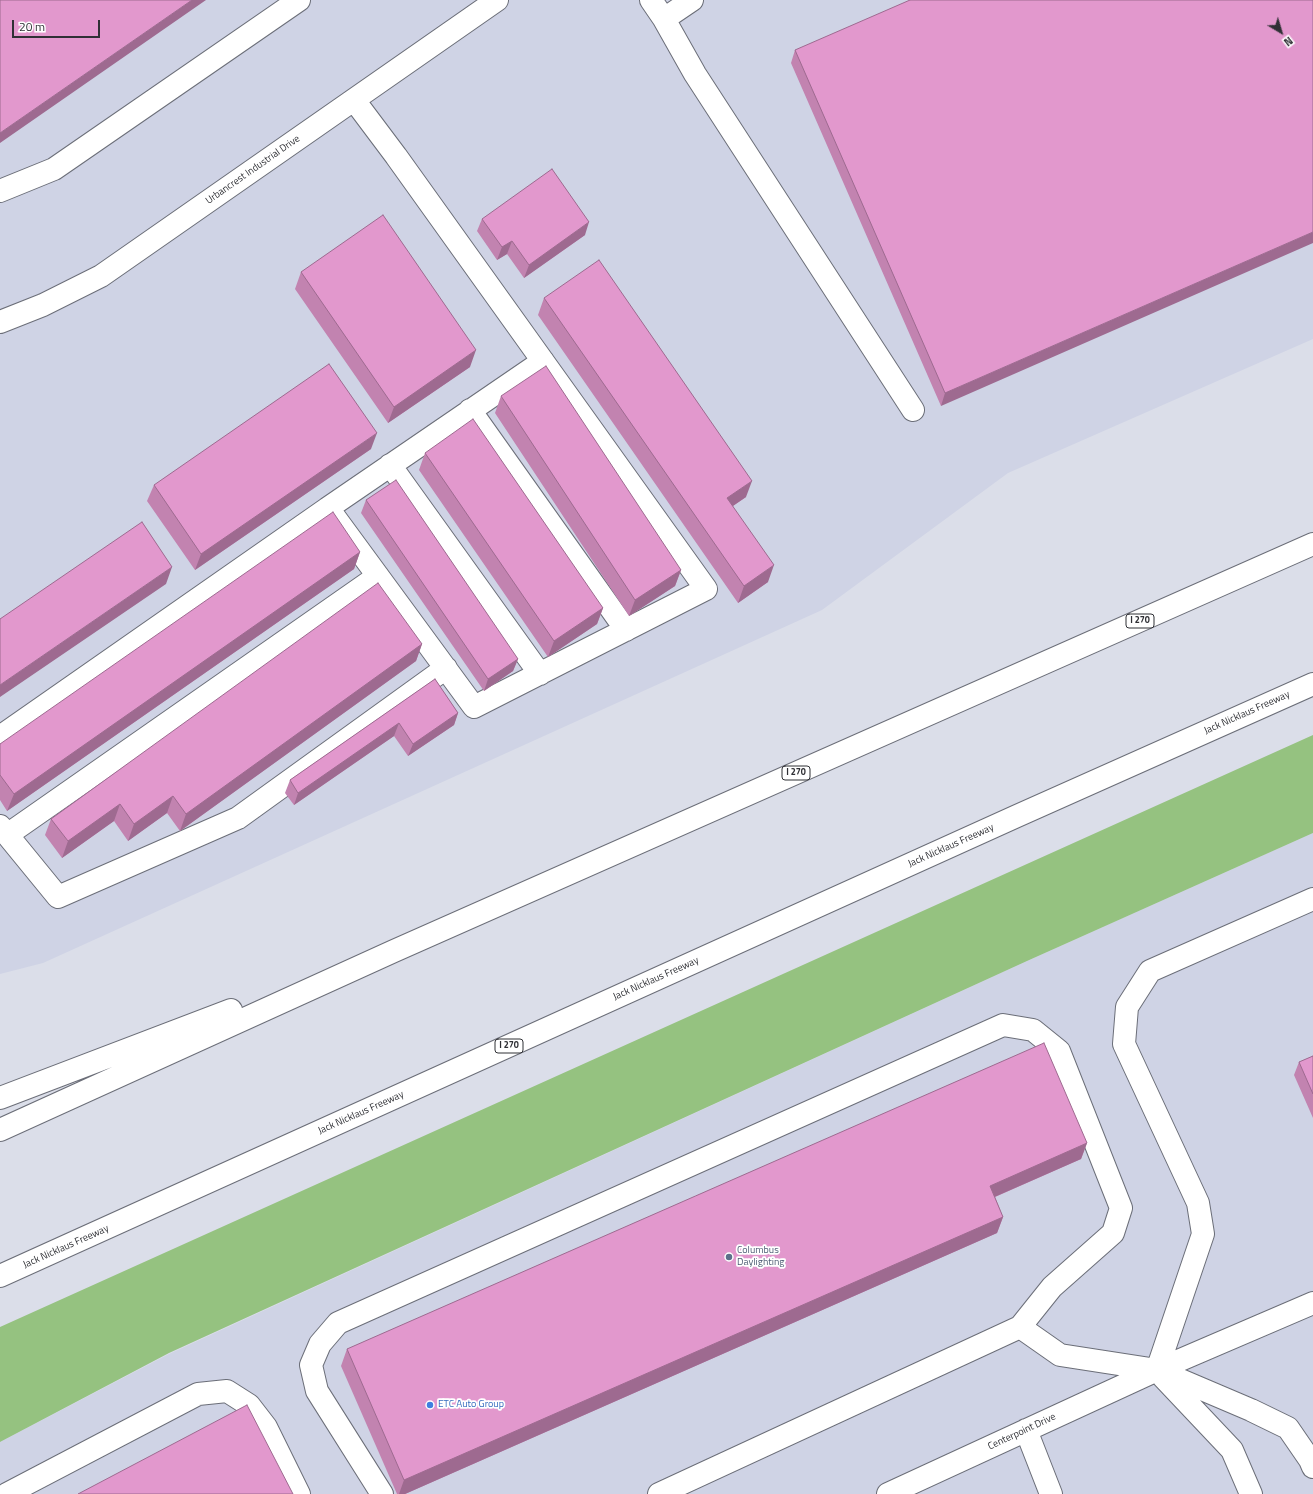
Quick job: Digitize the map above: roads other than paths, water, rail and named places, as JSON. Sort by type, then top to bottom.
[{"type":"main road","points":[[0,192],[54,169],[299,0]]},
{"type":"main road","name":"Urbancrest Industrial Drive","points":[[0,322],[43,305],[101,276],[497,0]]},
{"type":"main road","points":[[652,0],[664,18],[695,74],[913,410]]},
{"type":"main road","points":[[664,18],[692,0]]},
{"type":"main road","points":[[328,508],[474,707],[706,589],[396,156],[354,100]]},
{"type":"main road","points":[[0,737],[390,465],[543,361]]},
{"type":"main road","points":[[470,410],[626,630]]},
{"type":"main road","points":[[390,465],[540,674]]},
{"type":"main road","name":"I 270","points":[[0,1130],[394,951],[1313,544]]},
{"type":"main road","points":[[378,576],[4,830],[58,897],[238,818],[446,668]]},
{"type":"main road","name":"Jack Nicklaus Freeway","points":[[0,1276],[1017,816],[1313,684]]},
{"type":"main road","points":[[1156,1370],[1203,1234],[1198,1203],[1124,1044],[1127,1007],[1150,971],[1313,899]]},
{"type":"main road","points":[[0,1098],[159,1037],[394,951]]},
{"type":"main road","points":[[382,1494],[317,1391],[311,1366],[320,1344],[338,1323],[1003,1025],[1033,1030],[1059,1051],[1122,1208],[1113,1233],[1052,1287],[1020,1327],[659,1494]]},
{"type":"main road","name":"Centerpoint Drive","points":[[888,1494],[1156,1370],[1313,1303]]},
{"type":"main road","points":[[1020,1327],[1060,1355],[1156,1370],[1288,1428],[1310,1460],[1313,1467]]},
{"type":"main road","points":[[1156,1370],[1232,1450],[1251,1494]]},
{"type":"main road","points":[[7,1494],[198,1394],[226,1391],[249,1405],[266,1427],[299,1494]]},
{"type":"main road","points":[[1026,1430],[1051,1494]]},
{"type":"place","name":"Columbus Daylighting","points":[[729,1257]]},
{"type":"place","name":"ETC Auto Group","points":[[430,1405]]}]
